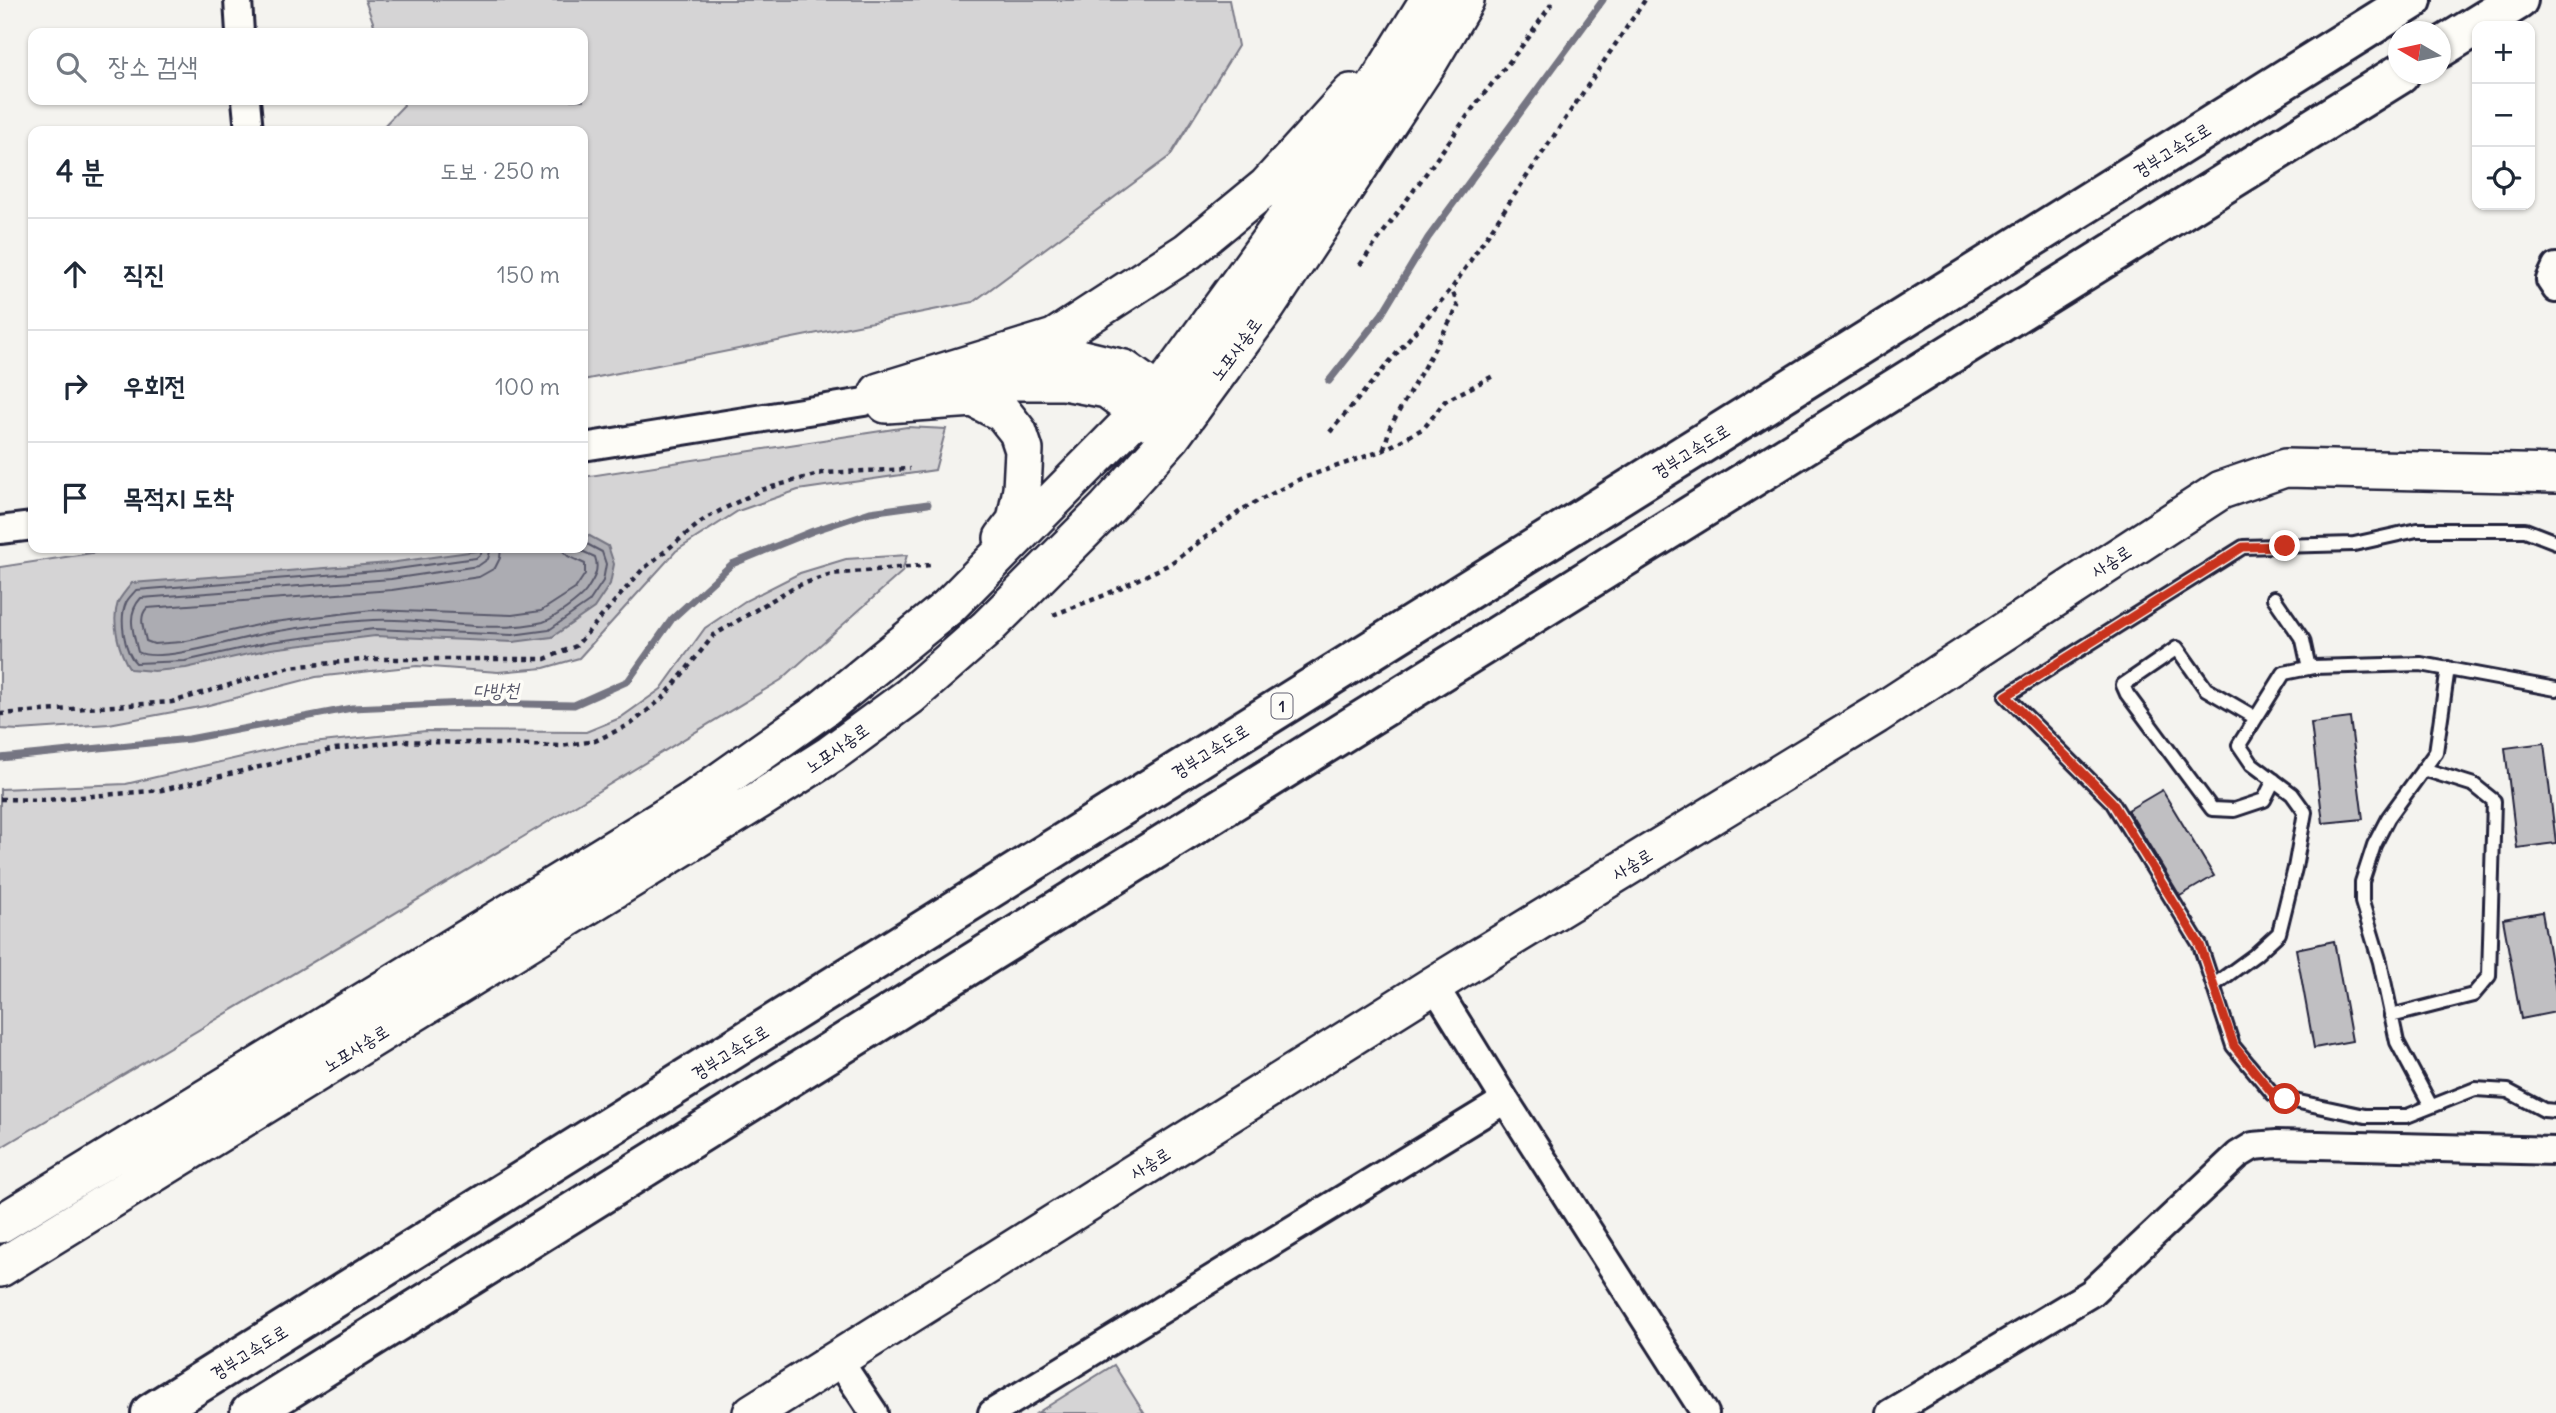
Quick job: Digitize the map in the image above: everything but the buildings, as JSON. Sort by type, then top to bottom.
[{"type":"highway","name":"경부고속도로","points":[[151,1413],[2412,0]]},
{"type":"highway","points":[[2451,42],[2518,0]]},
{"type":"highway","points":[[250,1413],[2388,81]]},
{"type":"main road","name":"노포사송로","points":[[0,1268],[831,754],[910,696],[986,629],[1107,508],[1179,426],[1267,306],[1429,61],[1465,0]]},
{"type":"main road","name":"노포사송로","points":[[0,1224],[692,802],[824,708],[948,607],[1150,402],[1340,144],[1424,8]]},
{"type":"main road","points":[[875,399],[1054,338],[1188,251],[1268,186],[1424,8]]},
{"type":"main road","points":[[875,399],[1027,358],[1078,358],[1124,369],[1150,402],[1179,426]]},
{"type":"main road","points":[[875,399],[974,398],[1003,413],[1018,432],[1024,450],[1023,489],[1016,521],[963,591]]},
{"type":"main road","name":"사송로","points":[[752,1413],[1434,985],[1876,715],[2221,489],[2285,468],[2556,474]]},
{"type":"street","points":[[238,0],[240,28]]},
{"type":"street","points":[[246,105],[249,126]]},
{"type":"street","points":[[2556,267],[2550,280],[2556,289]]},
{"type":"street","points":[[588,446],[875,399]]},
{"type":"street","points":[[0,530],[28,527]]},
{"type":"street","points":[[1434,985],[1705,1413]]},
{"type":"street","points":[[992,1413],[1505,1100]]},
{"type":"street","points":[[1890,1413],[2091,1293],[2238,1155],[2253,1146],[2277,1144],[2556,1151]]},
{"type":"street","points":[[838,1359],[874,1413]]},
{"type":"lane","points":[[2556,542],[2525,530],[2417,530],[2354,544],[2243,547],[2006,696],[2112,802],[2200,945],[2234,1046],[2273,1094],[2365,1116],[2407,1116],[2475,1089],[2508,1091],[2544,1110],[2556,1111]]},
{"type":"lane","points":[[2274,598],[2303,640],[2309,668]]},
{"type":"lane","points":[[2256,718],[2206,689],[2177,648],[2123,685],[2212,809],[2234,810],[2264,800],[2274,780]]},
{"type":"lane","points":[[2214,985],[2255,955],[2279,933],[2295,868],[2305,812],[2292,794],[2252,764],[2239,745],[2284,673],[2309,668],[2421,664],[2556,689]]},
{"type":"lane","points":[[2431,1106],[2397,1042],[2379,961],[2362,902],[2362,882],[2374,845],[2388,818],[2436,752],[2448,668]]},
{"type":"lane","points":[[2391,1016],[2473,995],[2489,976],[2494,801],[2474,785],[2423,769]]},
{"type":"path","points":[[1360,265],[1476,104],[1529,37],[1553,0]]},
{"type":"path","points":[[1330,432],[1452,288],[1646,0]]},
{"type":"path","points":[[1384,450],[1390,427],[1458,307],[1452,288]]},
{"type":"path","points":[[1053,615],[1105,595],[1170,564],[1243,509],[1300,479],[1384,450],[1424,428],[1446,401],[1495,375]]},
{"type":"path","points":[[0,714],[172,702],[290,667],[373,659],[545,659],[576,646],[642,569],[706,518],[761,490],[822,473],[910,469]]},
{"type":"path","points":[[0,799],[46,800],[162,790],[335,749],[402,741],[561,746],[594,741],[631,724],[664,696],[714,635],[794,587],[831,574],[931,565]]},
{"type":"shaded area","points":[[365,0],[1229,0],[1238,46],[1170,156],[973,302],[588,379],[588,126],[384,126],[404,105],[588,105],[588,28],[375,28]]},
{"type":"shaded area","points":[[907,427],[946,429],[935,470],[798,490],[738,511],[676,551],[579,658],[544,668],[498,672],[417,666],[316,677],[205,706],[109,724],[0,729],[0,567],[91,553],[588,553],[588,476]]},
{"type":"shaded area","points":[[907,555],[902,572],[781,680],[0,1148],[0,789],[126,784],[293,745],[426,731],[586,732],[620,718],[661,689],[705,628],[745,601],[800,573],[846,559]]},
{"type":"shaded area","points":[[1114,1365],[1144,1413],[1037,1413]]},
{"type":"water","points":[[588,535],[608,546],[614,564],[610,584],[594,608],[552,637],[513,642],[375,636],[271,649],[186,668],[154,671],[130,669],[122,655],[117,637],[116,610],[122,595],[132,583],[389,563],[462,553],[588,553]]},
{"type":"waterway","points":[[1329,381],[1382,314],[1428,238],[1603,0]]},
{"type":"waterway","name":"다방천","points":[[0,758],[189,739],[352,708],[467,703],[574,705],[628,681],[672,619],[732,564],[813,531],[870,512],[928,504]]},
{"type":"route","points":[[2285,546],[2243,547],[2006,696],[2112,802],[2200,945],[2234,1046],[2273,1094],[2285,1099]]}]
